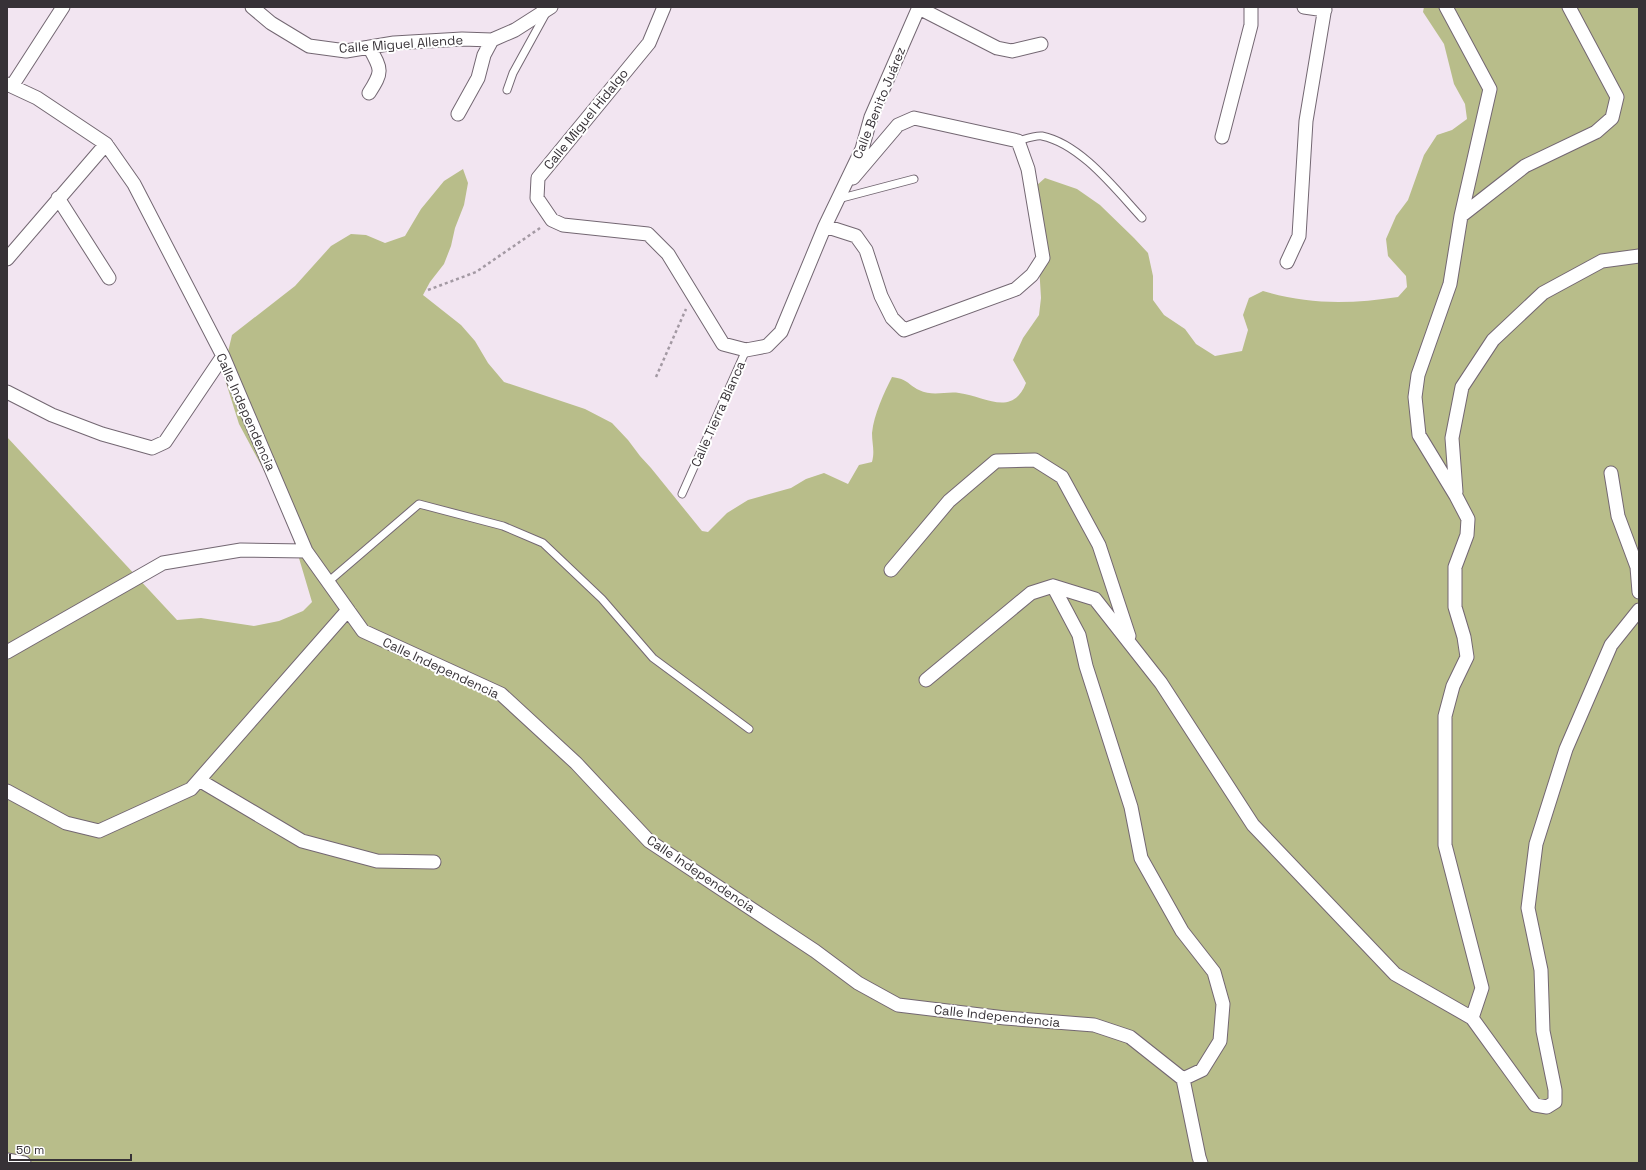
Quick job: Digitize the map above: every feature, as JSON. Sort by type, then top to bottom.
[{"type":"street","points":[[9,85],[63,7]]},
{"type":"street","name":"Calle Miguel Allende","points":[[252,7],[271,23],[309,46],[346,51],[394,43],[462,38],[492,40]]},
{"type":"street","name":"Calle Miguel Hidalgo","points":[[552,220],[537,198],[538,178],[649,42],[664,7]]},
{"type":"street","points":[[1222,137],[1251,25],[1251,7]]},
{"type":"street","points":[[1287,262],[1299,236],[1306,121],[1325,8],[1304,7]]},
{"type":"street","points":[[1446,7],[1490,89],[1461,216],[1450,284],[1418,375],[1415,397],[1419,435],[1456,496],[1468,519],[1467,535],[1454,567],[1455,607],[1464,637],[1467,657],[1453,686],[1445,716],[1445,845],[1482,988],[1472,1018]]},
{"type":"street","points":[[1461,216],[1526,166],[1596,132],[1612,118],[1617,97],[1570,7]]},
{"type":"street","points":[[458,114],[478,78],[484,55],[492,40],[515,30],[550,8]]},
{"type":"street","points":[[919,8],[997,48],[1012,51],[1041,44]]},
{"type":"street","name":"Calle Benito Juárez","points":[[839,196],[862,149],[871,117],[919,8]]},
{"type":"street","points":[[369,47],[378,63],[380,76],[369,94]]},
{"type":"street","name":"Calle Independencia","points":[[9,85],[37,98],[106,144],[134,184],[223,356],[306,552],[363,631],[500,694],[576,763],[649,841],[815,951],[858,983],[898,1005],[1005,1018],[1094,1025],[1130,1037],[1183,1079]]},
{"type":"street","points":[[825,226],[856,236],[866,250],[881,296],[892,318],[904,330],[1016,289],[1032,275],[1043,258],[1028,169],[1018,141],[914,118],[898,125],[839,196]]},
{"type":"street","points":[[7,259],[106,144]]},
{"type":"street","name":"Calle Tierra Blanca","points":[[746,350],[767,346],[781,332],[839,196]]},
{"type":"street","points":[[58,198],[109,278]]},
{"type":"street","points":[[552,220],[563,226],[648,234],[668,254],[724,344],[746,350]]},
{"type":"street","points":[[1456,496],[1452,438],[1462,387],[1493,340],[1543,293],[1602,261],[1639,256]]},
{"type":"street","points":[[7,392],[52,416],[102,434],[152,448],[165,442],[223,356]]},
{"type":"street","points":[[891,570],[949,501],[996,461],[1035,460],[1062,477],[1099,546],[1132,645]]},
{"type":"street","points":[[1611,473],[1618,516],[1637,567],[1639,592]]},
{"type":"street","points":[[7,652],[162,564],[241,550],[306,552]]},
{"type":"street","points":[[926,680],[1031,593],[1053,586],[1095,599],[1161,682],[1253,825],[1394,974],[1472,1018],[1535,1105],[1547,1107],[1555,1102],[1555,1090],[1543,1031],[1541,970],[1528,908],[1536,844],[1566,749],[1608,651],[1611,645],[1639,610]]},
{"type":"street","points":[[1053,586],[1079,635],[1086,666],[1131,807],[1142,858],[1182,931],[1214,972],[1224,1004],[1220,1041],[1202,1070],[1183,1079],[1201,1163]]},
{"type":"street","points":[[7,791],[66,823],[99,831],[191,789],[348,610]]},
{"type":"street","points":[[199,780],[302,841],[377,860],[434,862]]},
{"type":"street","points":[[7,1160],[24,1163]]},
{"type":"lane","points":[[507,90],[514,73],[550,8]]},
{"type":"lane","points":[[1018,141],[1041,136],[1074,150],[1097,170],[1142,218]]},
{"type":"lane","points":[[839,196],[914,179]]},
{"type":"lane","name":"Calle Tierra Blanca","points":[[682,494],[746,350]]},
{"type":"lane","points":[[328,582],[419,504],[503,526],[543,543],[602,599],[653,658],[749,729]]},
{"type":"path","points":[[428,290],[476,272],[552,220]]},
{"type":"path","points":[[656,377],[693,293]]},
{"type":"green space","points":[[1424,7],[1639,7],[1639,1163],[7,1163],[7,437],[177,620],[201,618],[254,626],[279,621],[303,611],[312,602],[288,521],[276,493],[239,424],[223,373],[232,335],[295,286],[331,246],[351,234],[366,235],[385,243],[405,236],[421,209],[444,181],[463,169],[468,183],[464,205],[455,228],[451,246],[444,264],[430,282],[423,295],[461,325],[475,341],[488,363],[504,382],[585,409],[612,423],[628,440],[702,531],[708,532],[727,513],[748,500],[791,488],[806,479],[824,473],[848,484],[859,465],[872,462],[873,426],[880,404],[892,377],[904,380],[915,388],[929,393],[959,393],[997,402],[1013,400],[1020,394],[1026,383],[1013,360],[1023,338],[1039,315],[1041,298],[1039,265],[1028,193],[1045,178],[1077,189],[1100,205],[1134,238],[1148,253],[1153,276],[1153,300],[1164,315],[1185,329],[1196,344],[1215,356],[1242,351],[1248,330],[1243,315],[1249,298],[1263,291],[1297,299],[1330,302],[1364,301],[1398,297],[1407,287],[1406,276],[1388,256],[1386,239],[1396,216],[1408,200],[1424,155],[1437,135],[1452,130],[1467,119],[1465,104],[1454,84],[1444,44],[1423,12]]}]
